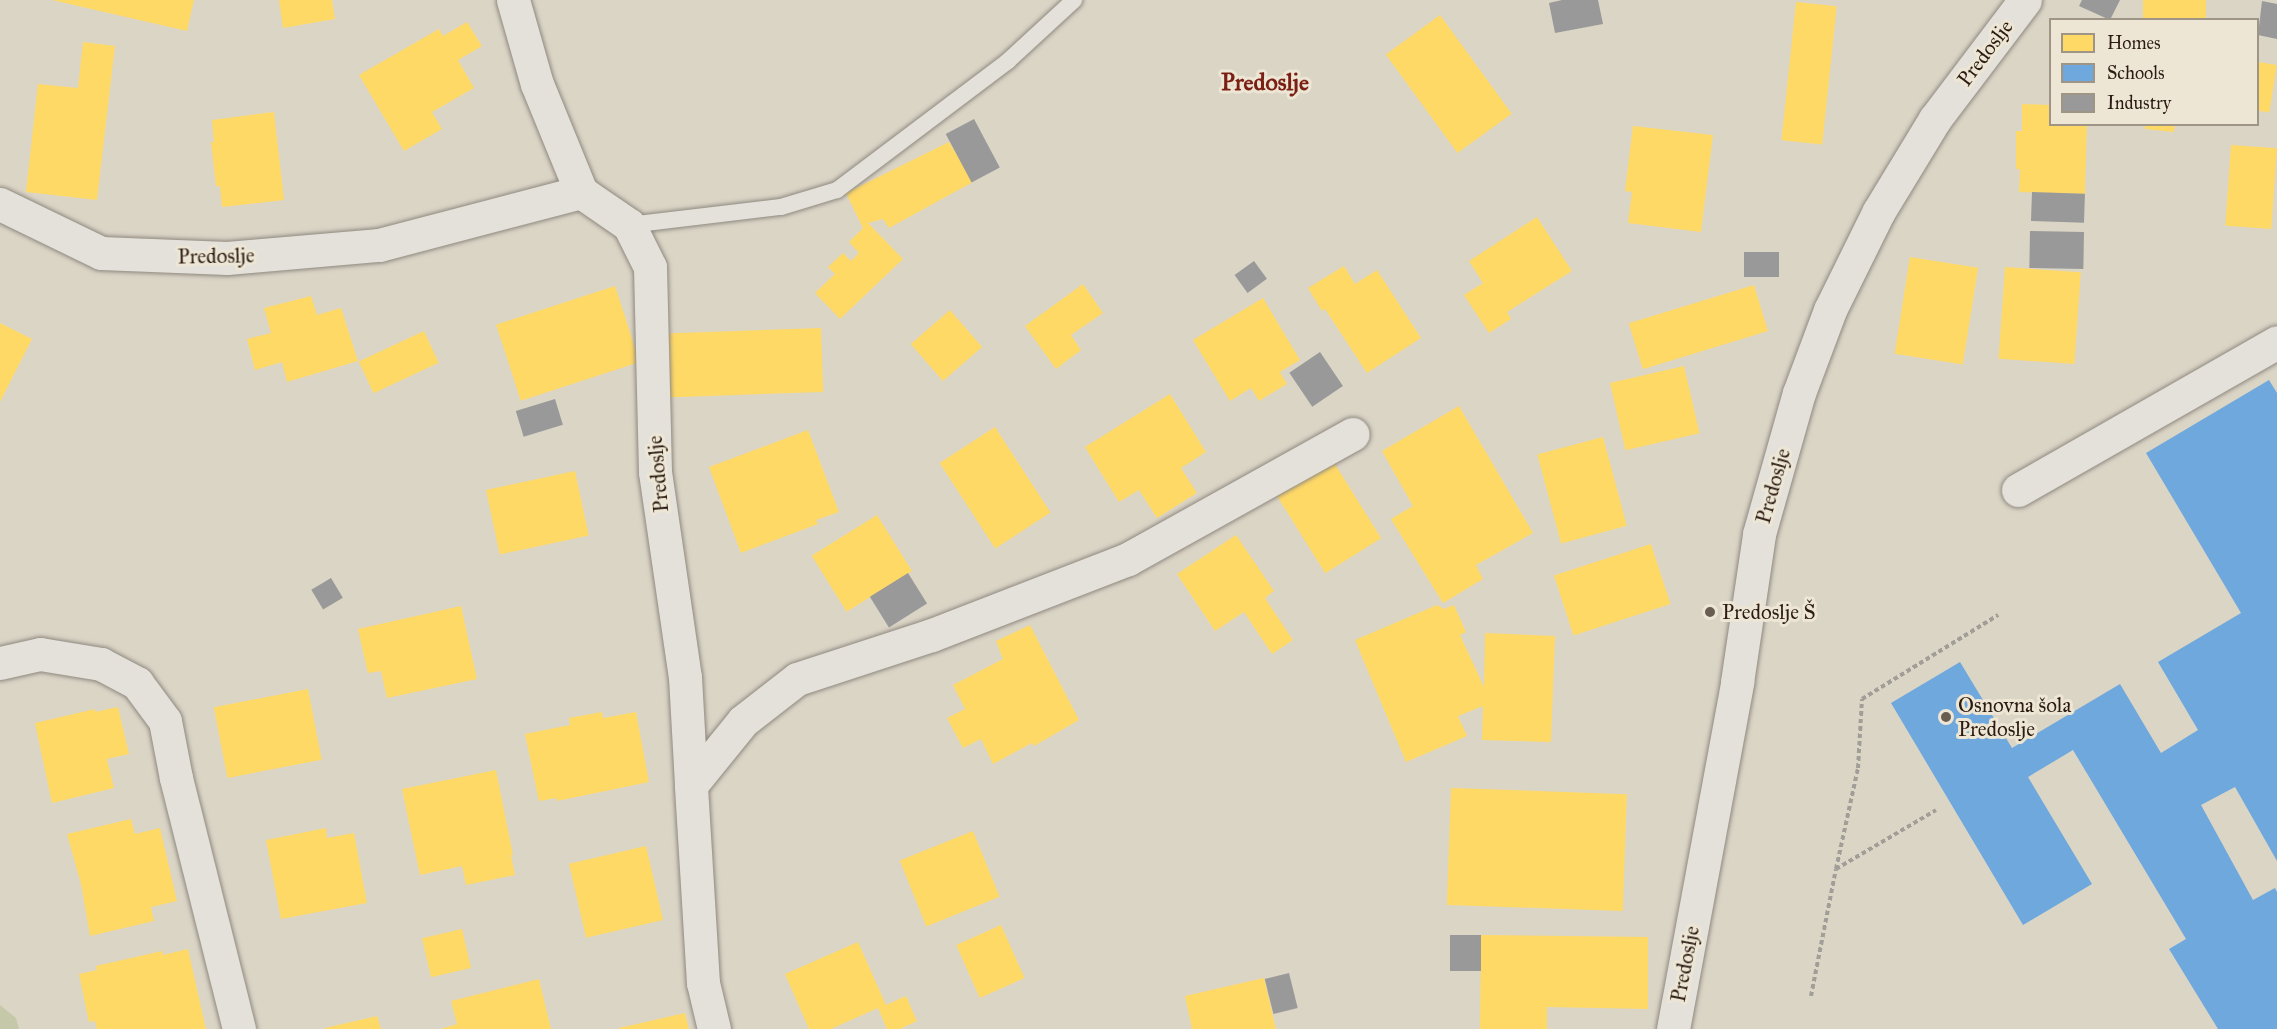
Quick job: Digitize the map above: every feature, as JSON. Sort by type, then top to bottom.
[{"type":"street","points":[[513,0],[537,84],[581,192]]},
{"type":"street","name":"Predoslje","points":[[1673,1029],[1737,682],[1759,534],[1799,393],[1830,310],[1879,212],[1935,119],[2025,0]]},
{"type":"street","name":"Predoslje","points":[[0,204],[101,254],[227,258],[378,245],[581,192],[629,225],[650,267],[655,472],[685,677],[703,983],[714,1029]]},
{"type":"street","points":[[2018,490],[2277,342]]},
{"type":"street","points":[[691,785],[743,721],[797,680],[932,634],[1128,559],[1353,434]]},
{"type":"street","points":[[0,663],[40,654],[101,664],[137,683],[165,721],[176,778],[239,1029]]},
{"type":"lane","points":[[629,225],[781,207],[837,190],[1008,61],[1074,0]]},
{"type":"path","points":[[1812,996],[1858,768],[1862,699],[1998,615]]},
{"type":"path","points":[[1836,869],[1936,810]]},
{"type":"green space","points":[[0,1005],[16,1018],[19,1029],[0,1029]]},
{"type":"building: Homes","points":[[52,0],[194,0],[187,31]]},
{"type":"building: Homes","points":[[279,0],[332,0],[335,19],[283,28]]},
{"type":"building: Homes","points":[[2143,0],[2206,0],[2206,18],[2143,18]]},
{"type":"building: Homes","points":[[1796,2],[1837,6],[1822,145],[1781,140]]},
{"type":"building: Homes","points":[[1440,15],[1512,114],[1458,153],[1386,54]]},
{"type":"building: Homes","points":[[467,22],[482,46],[458,60],[474,88],[432,112],[442,129],[404,151],[359,75],[439,29],[443,36]]},
{"type":"building: Homes","points":[[83,42],[115,46],[97,200],[26,192],[38,84],[78,88]]},
{"type":"building: Homes","points":[[2259,62],[2277,65],[2269,112],[2259,111]]},
{"type":"building: Homes","points":[[2022,104],[2049,105],[2049,126],[2087,126],[2085,194],[2019,192],[2020,169],[2016,169],[2016,131],[2022,131]]},
{"type":"building: Homes","points":[[274,112],[284,200],[222,207],[220,186],[216,186],[211,142],[214,142],[212,120]]},
{"type":"building: Homes","points":[[1633,126],[1713,135],[1701,232],[1628,223],[1632,192],[1625,191]]},
{"type":"building: Homes","points":[[2145,126],[2175,126],[2174,132],[2145,129]]},
{"type":"building: Homes","points":[[949,142],[973,182],[889,228],[883,219],[868,223],[903,259],[840,319],[815,293],[835,274],[828,267],[843,253],[851,261],[859,253],[849,242],[863,228],[846,193]]},
{"type":"building: Homes","points":[[2231,145],[2277,148],[2271,229],[2225,226]]},
{"type":"building: Homes","points":[[1537,217],[1572,271],[1507,312],[1511,319],[1489,333],[1464,295],[1483,283],[1469,261]]},
{"type":"building: Homes","points":[[1910,257],[1978,268],[1963,365],[1895,354]]},
{"type":"building: Homes","points":[[1344,266],[1355,284],[1377,270],[1421,338],[1367,373],[1325,309],[1322,311],[1308,288]]},
{"type":"building: Homes","points":[[2005,267],[2081,272],[2074,364],[1999,359]]},
{"type":"building: Homes","points":[[1083,284],[1103,313],[1071,335],[1081,350],[1056,369],[1025,326]]},
{"type":"building: Homes","points":[[1754,285],[1768,331],[1643,369],[1629,323]]},
{"type":"building: Homes","points":[[615,286],[640,362],[521,401],[496,325]]},
{"type":"building: Homes","points":[[311,296],[317,315],[341,308],[358,361],[287,382],[282,362],[255,370],[247,339],[271,333],[264,308]]},
{"type":"building: Homes","points":[[1263,298],[1300,360],[1280,372],[1287,384],[1259,401],[1251,388],[1230,401],[1193,340]]},
{"type":"building: Homes","points":[[950,310],[982,347],[943,381],[911,344]]},
{"type":"building: Homes","points":[[0,323],[32,339],[0,402]]},
{"type":"building: Homes","points":[[821,328],[823,392],[660,398],[658,334]]},
{"type":"building: Homes","points":[[424,331],[439,363],[374,393],[359,361]]},
{"type":"building: Homes","points":[[1684,366],[1700,433],[1625,450],[1610,383]]},
{"type":"building: Homes","points":[[1170,394],[1206,452],[1181,468],[1197,493],[1157,518],[1139,490],[1119,502],[1085,447]]},
{"type":"building: Homes","points":[[1459,406],[1533,533],[1476,565],[1483,579],[1443,603],[1391,519],[1413,506],[1382,451]]},
{"type":"building: Homes","points":[[995,427],[1051,513],[995,548],[940,463]]},
{"type":"building: Homes","points":[[808,430],[839,512],[816,520],[818,524],[741,553],[709,467]]},
{"type":"building: Homes","points":[[1603,437],[1627,526],[1561,543],[1537,455]]},
{"type":"building: Homes","points":[[1333,461],[1381,538],[1325,573],[1277,496]]},
{"type":"building: Homes","points":[[575,471],[589,536],[500,554],[486,490]]},
{"type":"building: Homes","points":[[877,515],[912,571],[847,612],[812,556]]},
{"type":"building: Homes","points":[[1236,535],[1274,591],[1265,598],[1293,640],[1272,654],[1244,612],[1215,631],[1177,574]]},
{"type":"building: Homes","points":[[1651,544],[1670,604],[1573,635],[1554,576]]},
{"type":"building: Homes","points":[[1437,605],[1444,609],[1454,605],[1466,632],[1460,635],[1484,687],[1485,633],[1555,636],[1551,742],[1482,740],[1483,706],[1458,716],[1467,736],[1406,762],[1355,640]]},
{"type":"building: Homes","points":[[461,606],[477,679],[387,698],[381,671],[368,673],[358,629]]},
{"type":"building: Homes","points":[[1030,625],[1079,720],[1034,746],[1032,743],[993,764],[981,739],[963,748],[947,718],[965,709],[953,685],[1003,659],[996,641]]},
{"type":"building: Homes","points":[[308,689],[322,760],[228,778],[214,707]]},
{"type":"building: Homes","points":[[118,707],[129,754],[107,759],[114,788],[52,803],[35,723],[95,709],[95,712]]},
{"type":"building: Homes","points":[[602,712],[603,718],[636,712],[649,782],[557,801],[557,798],[539,801],[525,734],[570,725],[569,718]]},
{"type":"building: Homes","points":[[496,770],[515,875],[466,885],[462,866],[420,875],[402,789]]},
{"type":"building: Homes","points":[[1451,788],[1627,794],[1623,911],[1447,905]]},
{"type":"building: Homes","points":[[131,819],[135,834],[160,828],[177,901],[151,907],[154,921],[90,936],[81,884],[67,834]]},
{"type":"building: Homes","points":[[326,828],[327,838],[354,833],[367,903],[281,919],[266,840]]},
{"type":"building: Homes","points":[[973,831],[1000,897],[926,926],[900,861]]},
{"type":"building: Homes","points":[[646,846],[663,920],[586,938],[569,864]]},
{"type":"building: Homes","points":[[1001,925],[1025,978],[980,998],[956,945]]},
{"type":"building: Homes","points":[[462,929],[471,968],[431,977],[422,938]]},
{"type":"building: Homes","points":[[1481,935],[1648,937],[1648,1009],[1547,1007],[1547,1029],[1480,1029]]},
{"type":"building: Homes","points":[[858,942],[886,1005],[906,996],[917,1021],[900,1029],[887,1029],[878,1008],[831,1029],[809,1029],[785,974]]},
{"type":"building: Homes","points":[[188,949],[206,1029],[97,1029],[95,1021],[89,1022],[79,974],[97,970],[96,966],[162,951],[163,955]]},
{"type":"building: Homes","points":[[1264,978],[1276,1029],[1192,1029],[1185,996]]},
{"type":"building: Homes","points":[[539,979],[551,1029],[441,1029],[457,1024],[451,1001]]},
{"type":"building: Homes","points":[[685,1013],[689,1029],[619,1029],[619,1028]]},
{"type":"building: Homes","points":[[377,1016],[381,1029],[325,1029],[325,1028]]},
{"type":"building: Schools","name":"Osnovna šola Predoslje","points":[[2269,380],[2277,393],[2277,861],[2235,787],[2201,805],[2253,900],[2275,888],[2277,892],[2277,1029],[2218,1029],[2169,949],[2186,939],[2073,750],[2028,777],[2092,884],[2023,925],[1891,703],[1960,662],[2012,748],[2120,684],[2161,753],[2198,730],[2158,662],[2241,613],[2146,453]]},
{"type":"building: Industry","points":[[1562,0],[1598,0],[1603,24],[1555,33],[1549,3]]},
{"type":"building: Industry","points":[[2082,0],[2120,0],[2111,18],[2106,18],[2079,6]]},
{"type":"building: Industry","points":[[2262,1],[2277,4],[2277,39],[2259,35]]},
{"type":"building: Industry","points":[[974,119],[1000,168],[972,183],[946,134]]},
{"type":"building: Industry","points":[[2032,192],[2085,194],[2084,223],[2031,221]]},
{"type":"building: Industry","points":[[2030,231],[2084,232],[2083,269],[2029,268]]},
{"type":"building: Industry","points":[[1744,252],[1779,252],[1779,277],[1744,277]]},
{"type":"building: Industry","points":[[1254,261],[1267,279],[1248,293],[1235,275]]},
{"type":"building: Industry","points":[[1320,352],[1343,386],[1312,407],[1289,373]]},
{"type":"building: Industry","points":[[555,399],[563,425],[524,437],[516,411]]},
{"type":"building: Industry","points":[[908,573],[927,604],[889,627],[870,597]]},
{"type":"building: Industry","points":[[331,578],[343,598],[323,610],[311,590]]},
{"type":"building: Industry","points":[[1450,935],[1481,935],[1481,971],[1450,971]]},
{"type":"building: Industry","points":[[1289,973],[1298,1008],[1273,1014],[1265,979]]},
{"type":"place","name":"Predoslje Š","points":[[1710,612]]},
{"type":"place","name":"Osnovna šola Predoslje","points":[[1946,717]]},
{"type":"district","name":"Predoslje","points":[[1265,83]]}]
